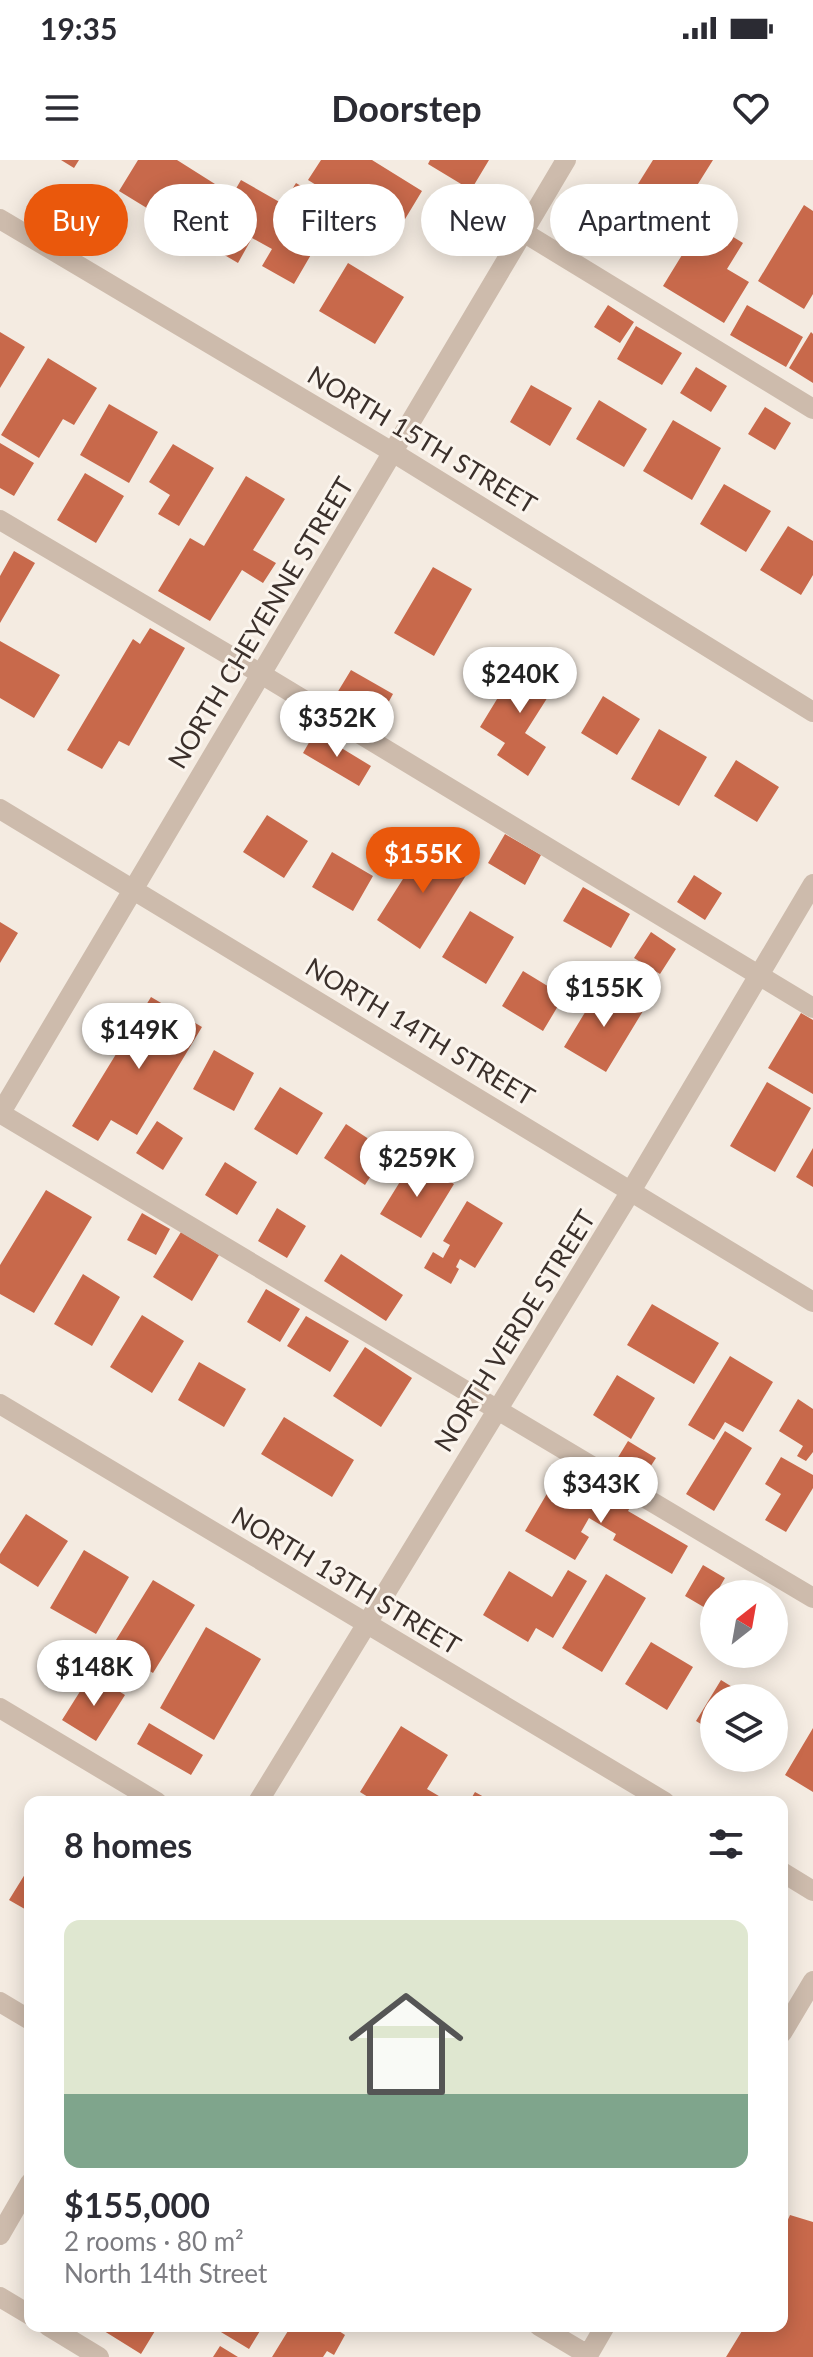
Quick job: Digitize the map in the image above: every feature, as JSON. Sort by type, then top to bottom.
[{"type":"street","name":"NORTH CHEYENNE STREET","points":[[534,214],[566,160]]},
{"type":"street","name":"NORTH 15TH STREET","points":[[0,219],[394,453],[813,712]]},
{"type":"street","points":[[534,239],[813,409]]},
{"type":"street","name":"NORTH CHEYENNE STREET","points":[[0,1114],[509,256]]},
{"type":"street","points":[[0,520],[813,1008]]},
{"type":"street","name":"NORTH 14TH STREET","points":[[0,809],[813,1302]]},
{"type":"street","name":"NORTH VERDE STREET","points":[[262,1796],[631,1191],[813,884]]},
{"type":"street","points":[[0,1114],[813,1598]]},
{"type":"street","name":"NORTH 13TH STREET","points":[[0,1404],[655,1796]]},
{"type":"street","points":[[0,1708],[147,1796]]},
{"type":"street","points":[[788,1876],[813,1891]]},
{"type":"street","points":[[788,2023],[813,1981]]},
{"type":"street","points":[[0,2002],[24,2016]]},
{"type":"street","points":[[0,2235],[24,2193]]},
{"type":"street","points":[[0,2297],[24,2311]]},
{"type":"street","points":[[58,2332],[99,2357]]},
{"type":"street","points":[[549,2332],[587,2356],[601,2332]]},
{"type":"building","points":[[61,160],[79,160],[74,168]]},
{"type":"building","points":[[138,160],[177,160],[215,184],[144,184],[144,206],[128,197],[128,184],[123,184]]},
{"type":"building","points":[[321,160],[372,160],[421,193],[405,219],[405,184],[315,184],[308,180]]},
{"type":"building","points":[[430,160],[489,160],[475,184],[461,184],[428,164]]},
{"type":"building","points":[[653,160],[713,160],[698,184],[638,184]]},
{"type":"building","points":[[257,189],[273,198],[273,256],[310,256],[294,284],[262,266],[272,249],[257,241]]},
{"type":"building","points":[[804,205],[813,211],[813,294],[804,309],[758,281]]},
{"type":"building","points":[[226,256],[242,256],[238,263]]},
{"type":"building","points":[[681,256],[735,256],[727,269],[749,282],[724,323],[663,286]]},
{"type":"building","points":[[348,263],[404,297],[375,344],[319,311]]},
{"type":"building","points":[[608,305],[634,322],[620,343],[594,327]]},
{"type":"building","points":[[747,305],[803,337],[786,367],[730,335]]},
{"type":"building","points":[[636,326],[682,353],[662,385],[617,359]]},
{"type":"building","points":[[0,332],[25,347],[0,388]]},
{"type":"building","points":[[811,332],[813,334],[813,383],[789,368]]},
{"type":"building","points":[[48,358],[97,388],[74,425],[63,419],[39,458],[1,435]]},
{"type":"building","points":[[696,367],[727,386],[711,412],[680,393]]},
{"type":"building","points":[[531,385],[572,408],[550,446],[510,422]]},
{"type":"building","points":[[599,400],[647,429],[624,467],[576,439]]},
{"type":"building","points":[[109,404],[158,432],[129,483],[80,455]]},
{"type":"building","points":[[765,407],[791,423],[775,450],[748,434]]},
{"type":"building","points":[[673,420],[721,448],[692,500],[643,471]]},
{"type":"building","points":[[0,443],[34,463],[14,496],[0,488]]},
{"type":"building","points":[[173,444],[214,468],[179,526],[158,514],[170,495],[149,482]]},
{"type":"building","points":[[85,473],[124,496],[96,543],[57,520]]},
{"type":"building","points":[[246,476],[285,499],[253,550],[276,563],[263,583],[242,570],[210,621],[158,591],[190,538],[204,546]]},
{"type":"building","points":[[724,484],[771,511],[746,552],[700,524]]},
{"type":"building","points":[[788,526],[813,541],[813,575],[801,595],[760,570]]},
{"type":"building","points":[[14,551],[35,563],[0,623],[0,576]]},
{"type":"building","points":[[433,567],[472,589],[434,656],[394,633]]},
{"type":"building","points":[[150,628],[185,648],[129,746],[119,741],[102,769],[67,750],[133,639],[140,644]]},
{"type":"building","points":[[0,641],[60,675],[34,718],[0,698]]},
{"type":"building","points":[[522,658],[558,681],[525,733],[546,747],[528,776],[497,755],[505,743],[480,727]]},
{"type":"building","points":[[351,670],[393,694],[377,723],[334,698]]},
{"type":"building","points":[[603,696],[640,719],[617,755],[581,733]]},
{"type":"building","points":[[659,729],[707,757],[679,806],[631,779]]},
{"type":"building","points":[[315,732],[371,766],[359,786],[303,753]]},
{"type":"building","points":[[736,760],[779,787],[757,822],[714,796]]},
{"type":"building","points":[[267,815],[308,841],[284,878],[243,852]]},
{"type":"building","points":[[505,834],[541,855],[525,885],[488,863]]},
{"type":"building","points":[[427,841],[470,869],[420,949],[377,920]]},
{"type":"building","points":[[332,852],[373,876],[353,911],[312,887]]},
{"type":"building","points":[[694,875],[722,893],[705,920],[677,902]]},
{"type":"building","points":[[583,887],[630,914],[611,948],[563,921]]},
{"type":"building","points":[[470,911],[514,937],[486,984],[442,957]]},
{"type":"building","points":[[0,922],[18,933],[0,963]]},
{"type":"building","points":[[651,932],[676,949],[660,974],[634,958]]},
{"type":"building","points":[[523,971],[564,996],[543,1031],[502,1006]]},
{"type":"building","points":[[601,986],[643,1011],[606,1072],[564,1047]]},
{"type":"building","points":[[151,997],[202,1027],[137,1135],[111,1120],[98,1141],[72,1126]]},
{"type":"building","points":[[801,1013],[813,1020],[813,1094],[768,1068]]},
{"type":"building","points":[[214,1050],[254,1073],[234,1111],[193,1089]]},
{"type":"building","points":[[767,1082],[811,1108],[775,1172],[730,1146]]},
{"type":"building","points":[[280,1087],[323,1113],[297,1155],[254,1129]]},
{"type":"building","points":[[157,1121],[183,1138],[163,1170],[136,1153]]},
{"type":"building","points":[[346,1124],[387,1151],[365,1185],[324,1158]]},
{"type":"building","points":[[813,1148],[813,1187],[796,1177]]},
{"type":"building","points":[[414,1159],[454,1184],[421,1238],[380,1214]]},
{"type":"building","points":[[225,1162],[257,1182],[237,1215],[205,1195]]},
{"type":"building","points":[[46,1190],[92,1217],[34,1313],[0,1294],[0,1265]]},
{"type":"building","points":[[467,1201],[503,1223],[475,1268],[460,1259],[456,1267],[459,1269],[451,1284],[424,1268],[433,1252],[443,1258],[450,1245],[443,1241]]},
{"type":"building","points":[[277,1208],[306,1226],[287,1258],[258,1241]]},
{"type":"building","points":[[142,1213],[170,1229],[156,1255],[127,1240]]},
{"type":"building","points":[[181,1232],[219,1255],[192,1301],[153,1277]]},
{"type":"building","points":[[341,1254],[403,1295],[386,1321],[324,1281]]},
{"type":"building","points":[[83,1274],[120,1297],[92,1346],[54,1324]]},
{"type":"building","points":[[266,1289],[300,1309],[280,1342],[247,1322]]},
{"type":"building","points":[[652,1304],[719,1343],[694,1384],[627,1345]]},
{"type":"building","points":[[142,1315],[184,1341],[152,1393],[110,1367]]},
{"type":"building","points":[[306,1316],[349,1341],[330,1372],[287,1346]]},
{"type":"building","points":[[365,1347],[412,1378],[381,1427],[333,1396]]},
{"type":"building","points":[[730,1356],[773,1382],[743,1432],[725,1422],[714,1440],[688,1425]]},
{"type":"building","points":[[199,1362],[246,1389],[224,1427],[178,1400]]},
{"type":"building","points":[[617,1375],[655,1398],[631,1439],[593,1415]]},
{"type":"building","points":[[798,1399],[813,1409],[813,1452],[806,1461],[797,1456],[803,1446],[779,1431]]},
{"type":"building","points":[[284,1417],[354,1460],[332,1497],[261,1454]]},
{"type":"building","points":[[725,1431],[752,1448],[714,1511],[686,1494]]},
{"type":"building","points":[[628,1441],[656,1458],[645,1475],[617,1459]]},
{"type":"building","points":[[781,1457],[813,1475],[813,1488],[786,1532],[765,1520],[781,1494],[765,1484]]},
{"type":"building","points":[[601,1479],[635,1499],[628,1511],[688,1546],[672,1574],[613,1540],[616,1534],[589,1518],[581,1532],[589,1537],[575,1560],[525,1531],[555,1480],[588,1501]]},
{"type":"building","points":[[26,1514],[68,1541],[38,1587],[0,1563],[0,1554]]},
{"type":"building","points":[[84,1550],[129,1577],[96,1634],[50,1608]]},
{"type":"building","points":[[703,1565],[725,1578],[700,1580],[700,1605],[685,1596]]},
{"type":"building","points":[[568,1570],[587,1581],[553,1638],[536,1628],[528,1642],[483,1615],[509,1571],[552,1597]]},
{"type":"building","points":[[606,1574],[646,1598],[602,1672],[562,1648]]},
{"type":"building","points":[[153,1580],[195,1605],[153,1673],[111,1648]]},
{"type":"building","points":[[206,1627],[261,1659],[214,1740],[160,1708]]},
{"type":"building","points":[[651,1642],[693,1667],[667,1710],[625,1684]]},
{"type":"building","points":[[91,1674],[125,1695],[96,1741],[62,1720]]},
{"type":"building","points":[[149,1723],[203,1755],[191,1775],[137,1744]]},
{"type":"building","points":[[401,1726],[448,1755],[427,1789],[439,1796],[366,1796],[360,1792]]},
{"type":"building","points":[[813,1728],[813,1792],[785,1775]]},
{"type":"building","points":[[24,1876],[24,1909],[9,1900]]},
{"type":"building","points":[[790,2215],[813,2222],[813,2357],[726,2357],[741,2332],[788,2332]]},
{"type":"building","points":[[106,2332],[154,2332],[141,2354]]},
{"type":"building","points":[[221,2332],[259,2332],[249,2349]]},
{"type":"building","points":[[287,2332],[340,2332],[345,2335],[334,2355],[327,2351],[323,2357],[272,2357]]},
{"type":"building","points":[[220,2346],[238,2357],[213,2357]]}]
